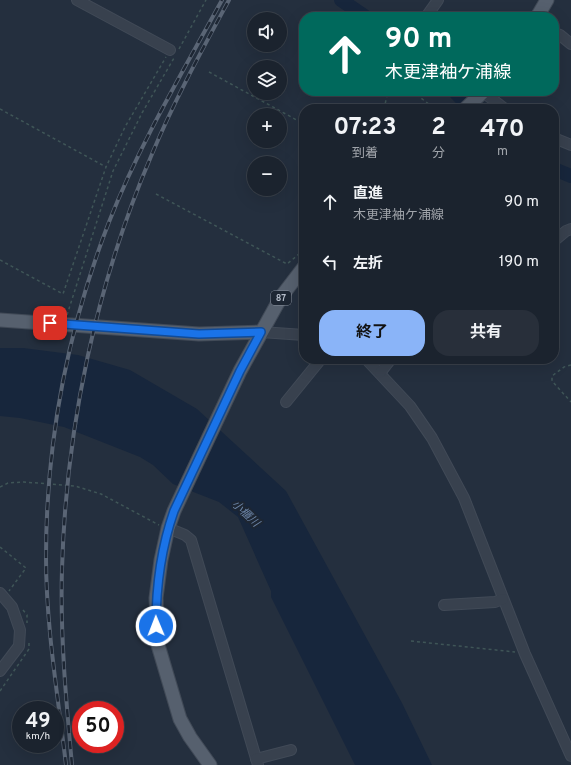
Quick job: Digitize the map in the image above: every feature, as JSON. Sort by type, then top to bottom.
[{"type":"main road","points":[[540,12],[547,0]]},
{"type":"main road","points":[[470,104],[479,96]]},
{"type":"main road","name":"87","points":[[261,332],[282,297],[299,274]]},
{"type":"main road","points":[[0,320],[199,334],[261,332]]},
{"type":"main road","points":[[210,765],[190,737],[180,719],[158,645],[156,598],[161,560],[168,528],[181,495],[240,371],[261,332]]},
{"type":"street","points":[[77,0],[175,52]]},
{"type":"street","points":[[430,12],[438,0]]},
{"type":"street","points":[[559,35],[571,44]]},
{"type":"street","points":[[486,96],[498,104]]},
{"type":"street","points":[[559,140],[571,146]]},
{"type":"street","points":[[559,237],[571,229]]},
{"type":"street","points":[[261,332],[299,335]]},
{"type":"street","points":[[286,402],[317,364]]},
{"type":"street","points":[[371,364],[410,406],[432,438],[464,498],[525,654],[571,756]]},
{"type":"street","points":[[380,373],[387,364]]},
{"type":"street","points":[[168,528],[185,535],[191,540],[257,762],[291,750]]},
{"type":"street","points":[[0,593],[12,607],[20,630],[19,646],[1,668]]},
{"type":"street","points":[[444,605],[495,602],[503,599]]},
{"type":"path","points":[[64,324],[114,171],[142,113],[175,52],[206,0]]},
{"type":"path","points":[[0,260],[63,294],[106,167],[125,127],[175,52]]},
{"type":"path","points":[[209,72],[299,121]]},
{"type":"path","points":[[418,96],[428,104]]},
{"type":"path","points":[[0,109],[106,167]]},
{"type":"path","points":[[156,194],[288,264],[299,254]]},
{"type":"path","points":[[571,365],[564,367],[552,376],[552,381],[571,402]]},
{"type":"path","points":[[0,487],[8,483],[24,482],[75,486],[101,494],[139,515],[168,528]]},
{"type":"path","points":[[411,641],[525,654]]},
{"type":"water","name":"小櫃川","points":[[0,348],[23,348],[78,355],[130,370],[197,409],[286,491],[402,703],[432,765],[355,765],[271,597],[271,591],[238,517],[219,502],[173,484],[153,465],[140,457],[64,427],[20,418],[0,416]]},
{"type":"waterway","points":[[341,0],[359,12]]},
{"type":"waterway","points":[[459,96],[466,104]]},
{"type":"waterway","points":[[559,171],[571,176]]},
{"type":"railway","points":[[66,765],[50,635],[46,557],[50,471],[62,386],[82,303],[109,222],[121,193],[147,137],[222,0]]},
{"type":"railway","points":[[72,765],[63,642],[62,569],[65,516],[77,410],[100,305],[132,204],[152,154],[170,115],[229,0]]},
{"type":"route","points":[[50,323],[199,334],[261,332],[240,371],[174,511],[168,528],[161,560],[156,598],[156,626]]}]
